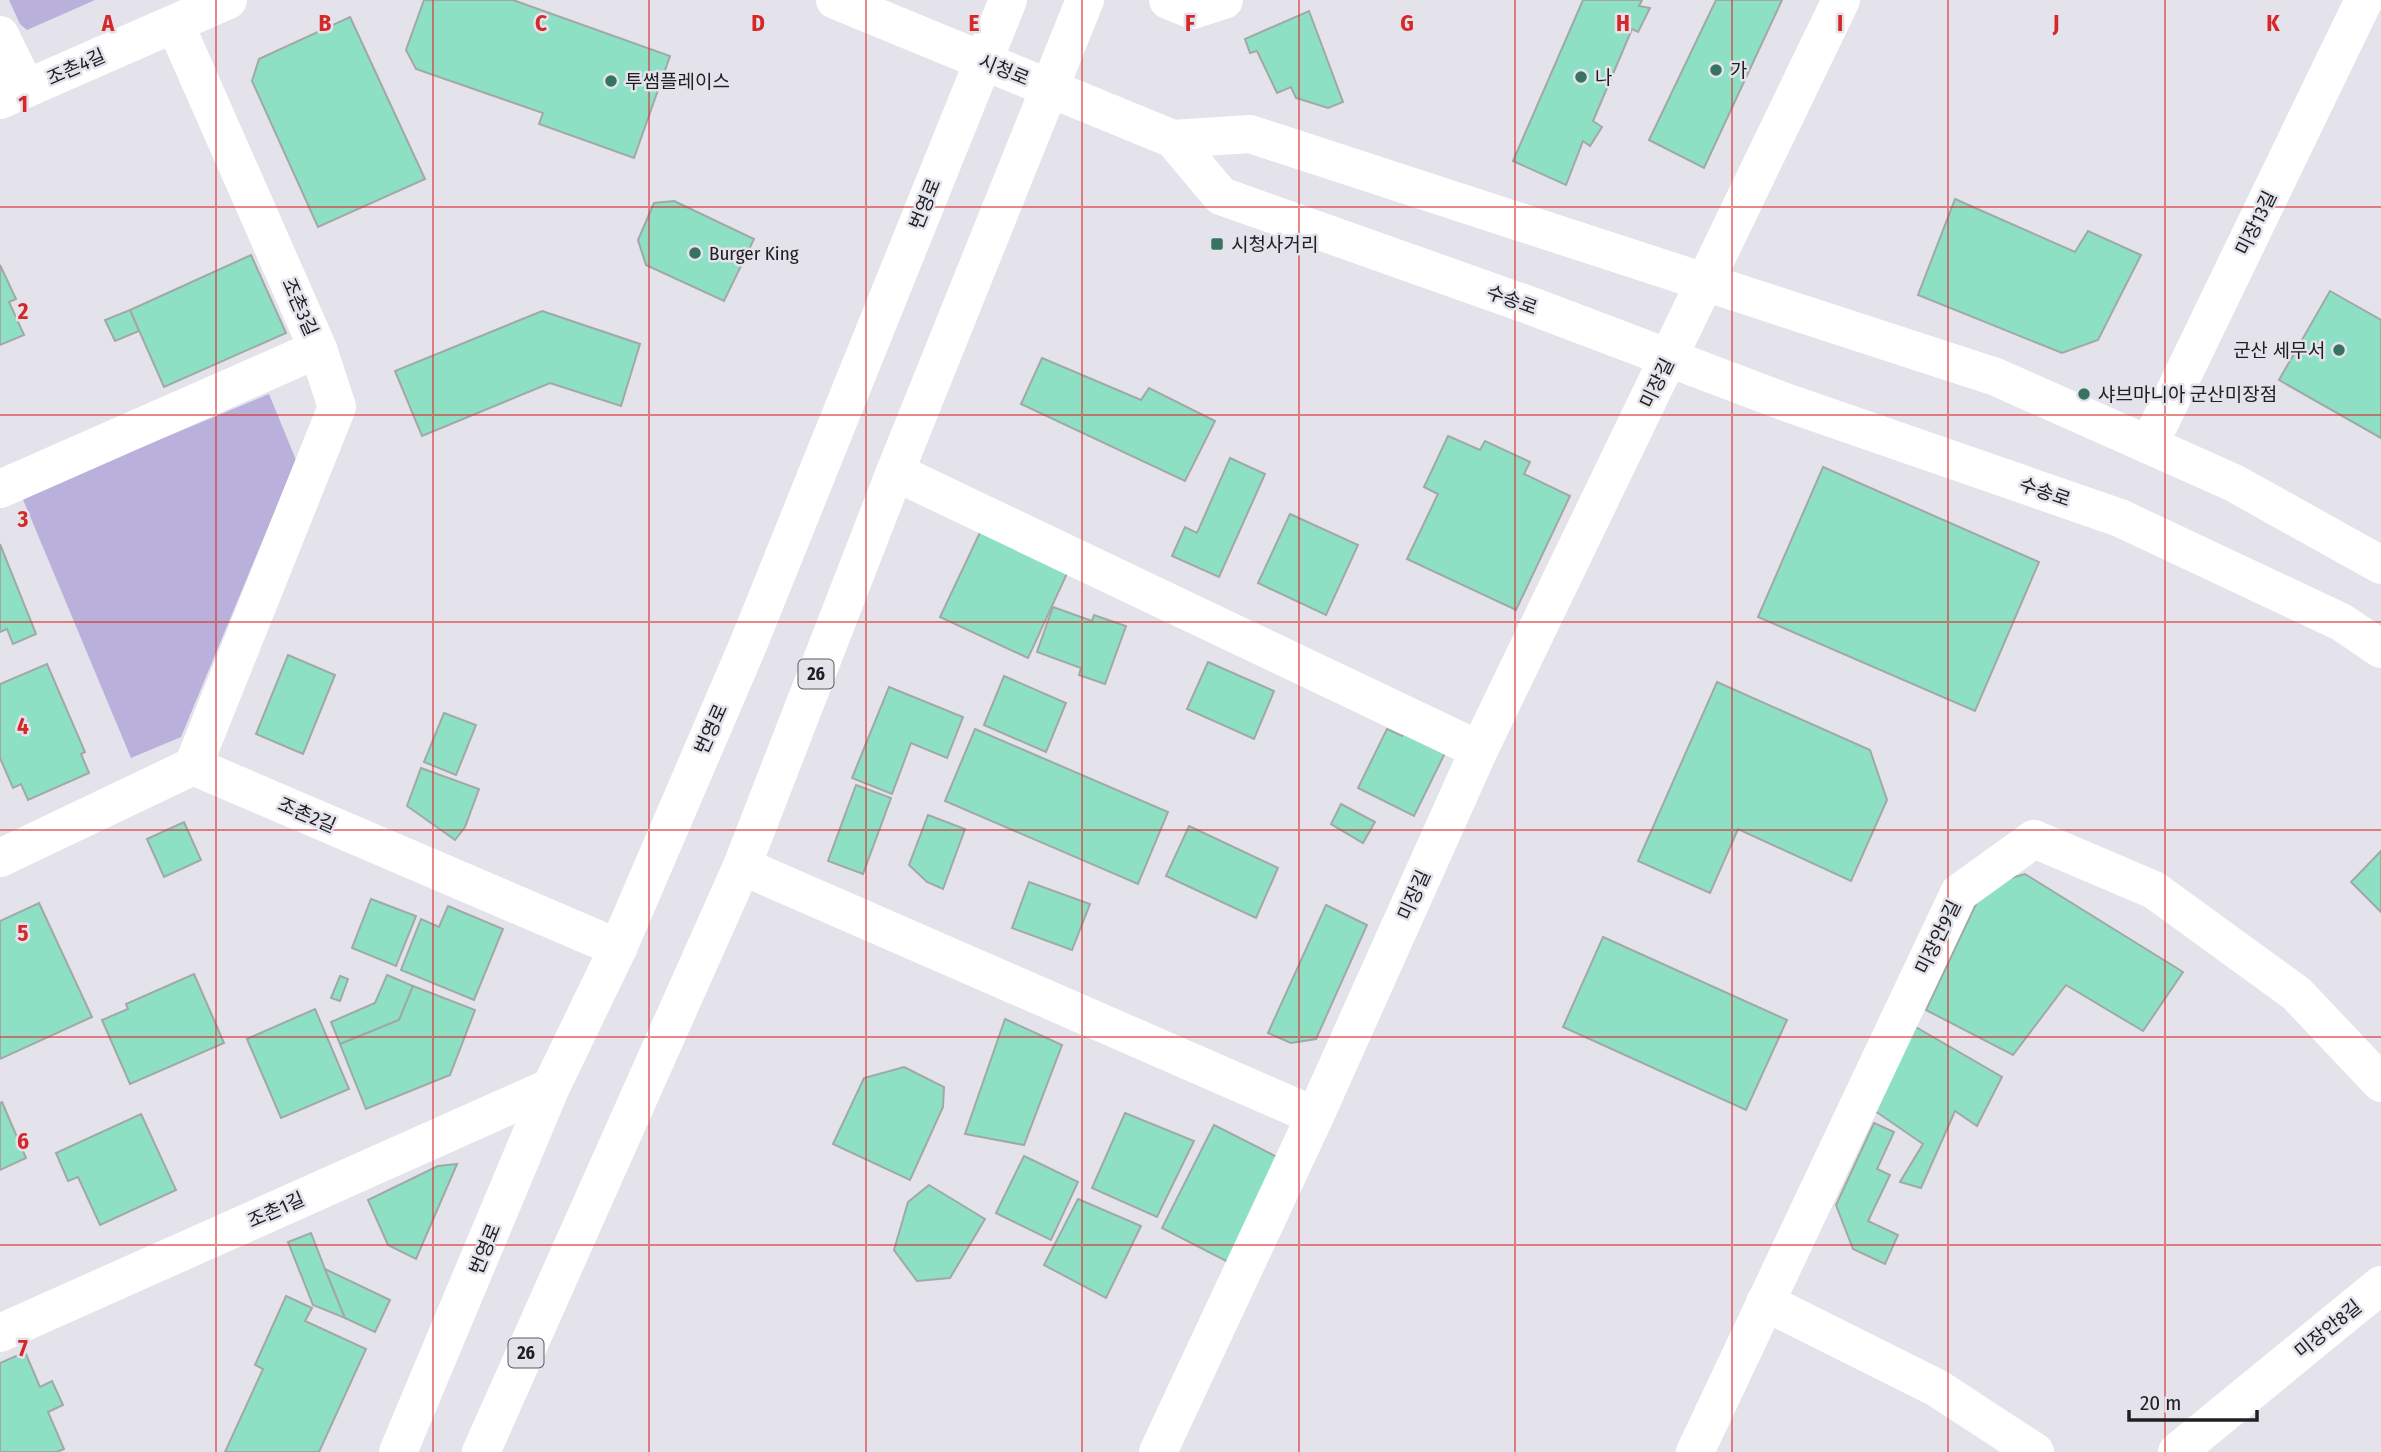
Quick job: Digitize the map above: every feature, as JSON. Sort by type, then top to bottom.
[{"type":"street","name":"조촌4길","points":[[13,94],[228,0]]},
{"type":"street","name":"시청로","points":[[835,0],[1173,139]]},
{"type":"street","name":"번영로","points":[[398,1452],[551,1087],[618,948],[665,833],[748,645],[1008,0]]},
{"type":"street","name":"26","points":[[481,1452],[741,866],[895,472],[1085,0]]},
{"type":"street","points":[[1168,0],[1193,10],[1224,0]]},
{"type":"street","points":[[1673,349],[1841,0]]},
{"type":"street","points":[[2366,0],[2381,15]]},
{"type":"street","name":"미장13길","points":[[2149,445],[2366,0]]},
{"type":"street","name":"조촌3길","points":[[0,489],[318,349],[175,23]]},
{"type":"street","points":[[0,35],[13,94]]},
{"type":"street","points":[[1173,139],[1250,134],[1996,377],[2234,483],[2381,565]]},
{"type":"street","name":"수송로","points":[[1173,139],[1221,196],[1673,349],[1788,403],[2120,518],[2341,622],[2381,649]]},
{"type":"street","points":[[0,858],[193,766],[337,407],[318,349]]},
{"type":"street","name":"미장길","points":[[1158,1452],[1315,1116],[1479,750],[1673,349]]},
{"type":"street","points":[[895,472],[1479,750]]},
{"type":"street","name":"조촌2길","points":[[193,766],[618,948]]},
{"type":"street","name":"미장안9길","points":[[1695,1452],[1959,893],[2034,839],[2154,890],[2297,994],[2381,1083]]},
{"type":"street","points":[[741,866],[1315,1116]]},
{"type":"street","name":"조촌1길","points":[[0,1333],[551,1087]]},
{"type":"street","name":"미장안8길","points":[[2177,1452],[2381,1285]]},
{"type":"street","points":[[1765,1302],[1937,1388],[2035,1452]]},
{"type":"shaded area","points":[[9,0],[95,0],[27,30],[20,24]]},
{"type":"shaded area","points":[[269,394],[296,460],[181,737],[131,758],[22,497]]},
{"type":"building","points":[[424,0],[513,0],[670,56],[634,158],[539,124],[543,113],[416,69],[406,50]]},
{"type":"building","name":"나","points":[[1583,0],[1642,0],[1639,6],[1650,8],[1638,32],[1632,29],[1593,121],[1602,127],[1590,146],[1583,141],[1566,185],[1513,161]]},
{"type":"building","name":"가","points":[[1716,0],[1782,0],[1704,168],[1649,140]]},
{"type":"building","points":[[1309,11],[1343,102],[1328,108],[1296,98],[1291,87],[1277,93],[1257,51],[1250,53],[1245,39]]},
{"type":"building","points":[[350,17],[425,179],[318,227],[252,81],[259,59]]},
{"type":"building","points":[[1955,199],[2075,252],[2088,231],[2141,255],[2098,340],[2062,353],[1918,295]]},
{"type":"building","name":"Burger King","points":[[674,201],[754,239],[724,301],[646,265],[638,240],[654,203]]},
{"type":"building","points":[[251,255],[286,333],[164,387],[130,310]]},
{"type":"building","points":[[0,265],[16,299],[9,302],[24,335],[0,345]]},
{"type":"building","name":"군산 세무서","points":[[2330,291],[2381,320],[2381,438],[2279,380]]},
{"type":"building","points":[[130,310],[139,331],[115,341],[105,320]]},
{"type":"building","points":[[542,311],[640,344],[621,406],[550,383],[422,436],[395,371]]},
{"type":"building","points":[[1042,358],[1141,400],[1149,388],[1215,421],[1185,481],[1021,404]]},
{"type":"building","points":[[1448,436],[1480,450],[1485,441],[1530,462],[1524,474],[1570,496],[1516,610],[1407,559],[1438,494],[1424,487]]},
{"type":"building","points":[[1230,458],[1265,474],[1219,577],[1172,556],[1185,527],[1197,533]]},
{"type":"building","points":[[1823,467],[2039,562],[1975,711],[1758,617]]},
{"type":"building","points":[[1290,514],[1358,545],[1326,615],[1258,583]]},
{"type":"building","points":[[983,526],[1070,567],[1028,658],[940,617]]},
{"type":"building","points":[[0,544],[36,634],[13,644],[7,629],[0,632]]},
{"type":"building","points":[[1053,607],[1092,621],[1094,615],[1126,626],[1105,684],[1079,675],[1081,668],[1037,652]]},
{"type":"building","points":[[288,655],[335,675],[303,754],[256,734]]},
{"type":"building","points":[[1208,662],[1274,691],[1254,739],[1187,709]]},
{"type":"building","points":[[47,664],[85,752],[81,754],[89,773],[28,800],[21,784],[13,788],[0,758],[0,684]]},
{"type":"building","points":[[1004,676],[1066,703],[1046,752],[984,725]]},
{"type":"building","points":[[1717,682],[1870,750],[1887,800],[1851,881],[1738,829],[1710,893],[1638,861]]},
{"type":"building","points":[[889,687],[963,717],[947,758],[911,743],[892,794],[852,778]]},
{"type":"building","points":[[444,713],[476,725],[456,775],[424,762]]},
{"type":"building","points":[[975,729],[1168,812],[1138,884],[945,801]]},
{"type":"building","points":[[1387,729],[1402,736],[1406,729],[1447,749],[1414,816],[1358,788]]},
{"type":"building","points":[[421,768],[479,789],[465,827],[455,840],[407,806]]},
{"type":"building","points":[[856,785],[891,798],[863,874],[828,861]]},
{"type":"building","points":[[1341,804],[1375,822],[1363,843],[1331,824]]},
{"type":"building","points":[[928,815],[965,829],[943,889],[927,882],[909,865]]},
{"type":"building","points":[[184,822],[201,860],[164,877],[147,839]]},
{"type":"building","points":[[1189,826],[1278,868],[1256,918],[1166,876]]},
{"type":"building","points":[[2381,851],[2381,912],[2351,882]]},
{"type":"building","points":[[2025,874],[2183,972],[2143,1031],[2066,985],[2013,1055],[1926,1010],[1985,885]]},
{"type":"building","points":[[1029,882],[1090,904],[1072,950],[1012,928]]},
{"type":"building","points":[[371,899],[416,916],[396,966],[352,948]]},
{"type":"building","points":[[39,903],[92,1017],[0,1059],[0,921]]},
{"type":"building","points":[[1326,905],[1367,925],[1316,1039],[1291,1043],[1268,1033]]},
{"type":"building","points":[[448,906],[503,929],[474,1000],[401,970],[421,919],[439,927]]},
{"type":"building","points":[[1603,937],[1787,1020],[1746,1110],[1563,1027]]},
{"type":"building","points":[[194,974],[224,1043],[130,1084],[102,1020],[128,1009],[126,1004]]},
{"type":"building","points":[[387,975],[413,986],[399,1020],[340,1044],[331,1022],[375,1003]]},
{"type":"building","points":[[340,976],[348,979],[340,1001],[331,998]]},
{"type":"building","points":[[413,986],[475,1010],[450,1075],[366,1109],[340,1044],[399,1020]]},
{"type":"building","points":[[315,1009],[349,1089],[281,1118],[247,1039]]},
{"type":"building","points":[[1005,1019],[1062,1045],[1024,1145],[965,1134]]},
{"type":"building","points":[[1914,1026],[2002,1077],[1977,1126],[1955,1111],[1921,1188],[1900,1182],[1923,1144],[1875,1111]]},
{"type":"building","points":[[904,1067],[944,1087],[943,1107],[910,1180],[833,1144],[864,1078]]},
{"type":"building","points":[[2,1102],[26,1158],[0,1170],[0,1103]]},
{"type":"building","points":[[1125,1113],[1194,1141],[1157,1217],[1092,1188]]},
{"type":"building","points":[[141,1114],[176,1190],[100,1225],[78,1177],[68,1181],[56,1153]]},
{"type":"building","points":[[1874,1123],[1894,1132],[1877,1169],[1890,1175],[1868,1221],[1898,1235],[1885,1264],[1853,1249],[1836,1205]]},
{"type":"building","points":[[1214,1125],[1279,1158],[1228,1262],[1162,1228]]},
{"type":"building","points":[[1024,1156],[1078,1182],[1051,1240],[996,1213]]},
{"type":"building","points":[[457,1164],[416,1259],[388,1245],[368,1200],[438,1166]]},
{"type":"building","points":[[929,1185],[985,1219],[950,1278],[917,1281],[894,1250],[908,1202]]},
{"type":"building","points":[[1078,1199],[1141,1226],[1106,1298],[1044,1265]]},
{"type":"building","points":[[311,1233],[345,1318],[313,1305],[288,1242]]},
{"type":"building","points":[[325,1269],[390,1300],[375,1332],[345,1318]]},
{"type":"building","points":[[286,1296],[312,1308],[305,1321],[366,1349],[319,1452],[225,1452],[263,1369],[255,1365]]},
{"type":"building","points":[[25,1352],[40,1387],[52,1381],[63,1405],[48,1412],[64,1449],[57,1452],[0,1452],[0,1363]]},
{"type":"place","name":"가","points":[[1716,70]]},
{"type":"place","name":"나","points":[[1581,77]]},
{"type":"place","name":"투썸플레이스","points":[[611,81]]},
{"type":"place","name":"시청사거리","points":[[1217,244]]},
{"type":"place","name":"Burger King","points":[[695,253]]},
{"type":"place","name":"군산 세무서","points":[[2339,350]]},
{"type":"place","name":"샤브마니아 군산미장점","points":[[2084,394]]}]
